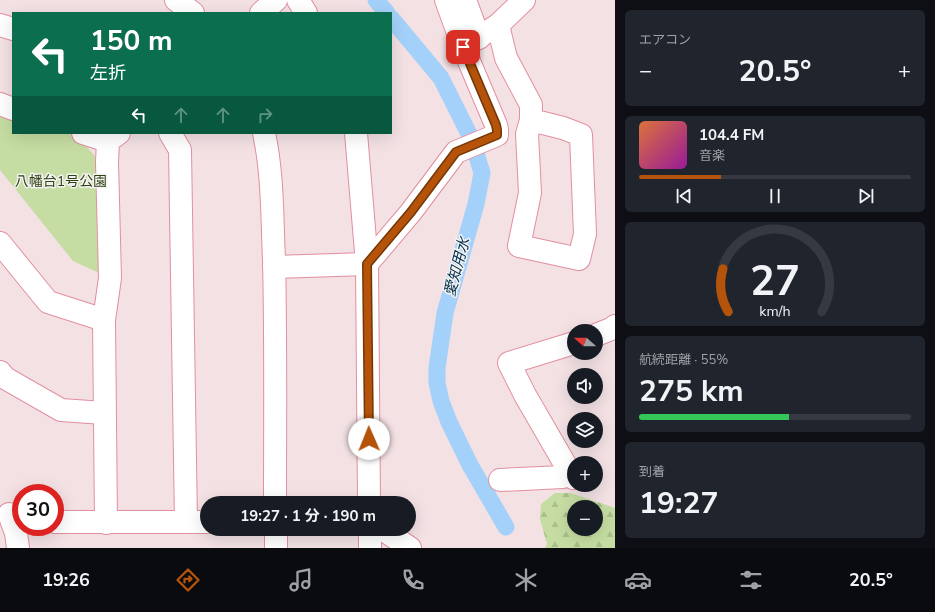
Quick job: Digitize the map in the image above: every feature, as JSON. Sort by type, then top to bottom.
[{"type":"street","points":[[176,0],[192,12]]},
{"type":"street","points":[[262,12],[276,0]]},
{"type":"street","points":[[298,0],[305,12]]},
{"type":"street","points":[[446,0],[471,42]]},
{"type":"street","points":[[274,267],[367,264],[411,212],[456,152],[497,135],[497,130],[471,42],[465,0]]},
{"type":"street","points":[[471,42],[498,25],[524,0]]},
{"type":"street","points":[[0,25],[12,29]]},
{"type":"street","points":[[498,25],[506,58],[531,104],[531,120],[527,134],[530,193],[519,246],[579,259],[585,234],[581,135],[563,128],[531,120]]},
{"type":"street","points":[[0,104],[12,109]]},
{"type":"street","points":[[90,134],[113,137],[107,162],[110,278],[104,320],[106,523]]},
{"type":"street","points":[[64,522],[197,522],[180,150],[171,134]]},
{"type":"street","points":[[264,134],[268,151],[272,200],[276,496]]},
{"type":"street","points":[[356,134],[367,264],[369,496]]},
{"type":"street","points":[[0,242],[48,302],[104,320]]},
{"type":"street","points":[[603,333],[615,326]]},
{"type":"street","points":[[567,345],[509,363],[525,395],[567,467]]},
{"type":"street","points":[[0,372],[5,378],[61,410],[104,413]]},
{"type":"street","points":[[500,480],[567,477]]},
{"type":"street","points":[[10,512],[16,533],[18,548]]},
{"type":"street","points":[[276,536],[276,548]]},
{"type":"street","points":[[370,536],[370,548]]},
{"type":"street","points":[[392,536],[410,548]]},
{"type":"green space","name":"八幡台1号公園","points":[[0,104],[12,109],[12,134],[70,134],[81,141],[95,156],[108,184],[110,278],[73,261],[0,170]]},
{"type":"green space","points":[[555,493],[571,493],[592,500],[567,500],[567,536],[603,536],[603,504],[615,508],[615,548],[545,548],[547,544],[540,519],[541,504]]},
{"type":"waterway","name":"愛知用水","points":[[376,0],[386,12]]},
{"type":"waterway","name":"愛知用水","points":[[392,19],[441,78],[472,140],[482,173],[476,204],[445,313],[437,368],[437,383],[441,401],[449,422],[470,465],[506,527]]},
{"type":"route","points":[[369,439],[367,264],[411,212],[456,152],[497,135],[496,125],[463,47]]}]
